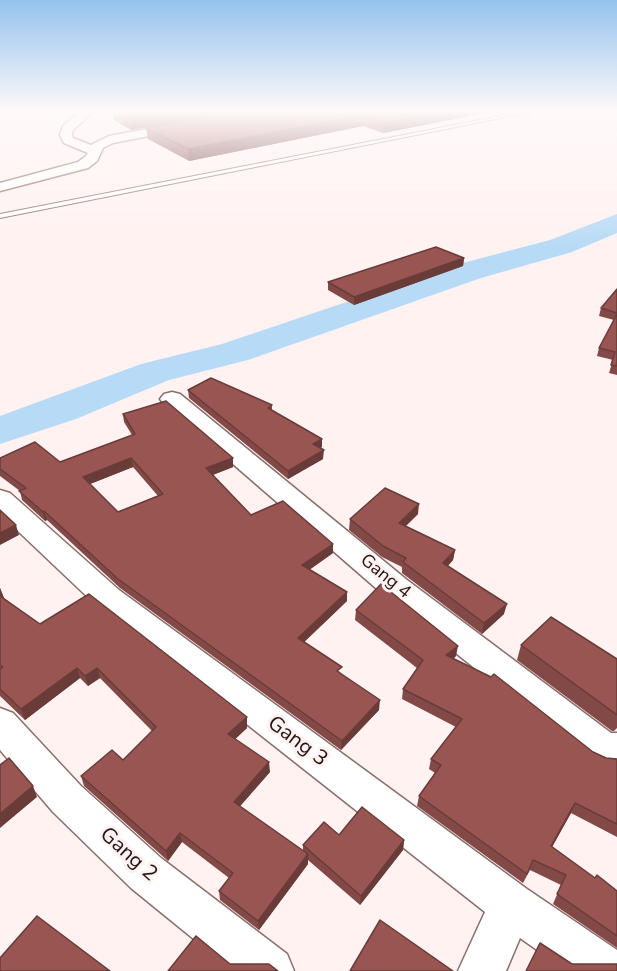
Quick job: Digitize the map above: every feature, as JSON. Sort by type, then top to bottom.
[{"type":"street","points":[[0,187],[83,165],[92,157]]},
{"type":"street","name":"Gang 4","points":[[172,399],[396,588],[610,750]]},
{"type":"street","name":"Gang 3","points":[[0,499],[108,598],[511,905],[607,971]]},
{"type":"street","name":"Gang 2","points":[[0,724],[67,799],[146,873],[270,971]]},
{"type":"street","points":[[482,971],[511,905]]},
{"type":"lane","points":[[0,216],[298,157]]},
{"type":"building","points":[[436,247],[464,258],[354,297],[328,282]]},
{"type":"building","points":[[617,289],[617,313],[601,308]]},
{"type":"building","points":[[617,314],[617,366],[611,365],[615,352],[599,348]]},
{"type":"building","points":[[211,378],[272,405],[268,408],[322,439],[313,444],[324,450],[288,471],[188,390]]},
{"type":"building","points":[[166,401],[233,458],[206,468],[251,515],[283,501],[333,544],[302,565],[347,592],[298,638],[342,667],[337,671],[380,700],[342,741],[118,579],[19,491],[26,488],[0,469],[0,458],[35,442],[60,462],[135,434],[123,414]],"holes":[[[131,458],[163,494],[118,512],[83,477]]]},
{"type":"building","points":[[385,488],[419,504],[399,523],[455,550],[443,563],[507,604],[484,623],[403,562],[406,558],[383,546],[350,519]]},
{"type":"building","points":[[0,510],[16,525],[0,533]]},
{"type":"building","points":[[381,584],[458,646],[446,655],[491,677],[494,674],[593,752],[606,758],[617,759],[617,824],[575,803],[551,846],[595,878],[597,875],[617,891],[617,936],[557,894],[566,875],[533,860],[527,874],[419,796],[441,765],[431,759],[462,719],[403,689],[423,660],[356,610]]},
{"type":"building","points":[[89,594],[247,717],[228,734],[269,762],[234,802],[308,854],[258,921],[219,891],[233,873],[180,833],[166,851],[81,776],[112,750],[123,760],[156,727],[97,668],[85,676],[77,668],[21,709],[0,689],[0,669],[3,667],[0,665],[0,596],[40,624]]},
{"type":"building","points":[[551,617],[617,659],[617,715],[521,645]]},
{"type":"building","points":[[9,758],[33,786],[0,814],[0,765]]},
{"type":"building","points":[[362,807],[404,840],[361,896],[303,845],[324,822],[339,835]]},
{"type":"building","points":[[37,916],[110,971],[0,971],[0,958]]},
{"type":"building","points":[[380,920],[453,971],[350,971]]},
{"type":"building","points":[[196,936],[230,964],[269,964],[278,971],[168,971]]},
{"type":"building","points":[[540,943],[572,964],[617,964],[617,971],[526,971]]},
{"type":"waterway","points":[[0,431],[61,410],[155,372],[235,352],[470,271],[561,246],[617,223]]}]
